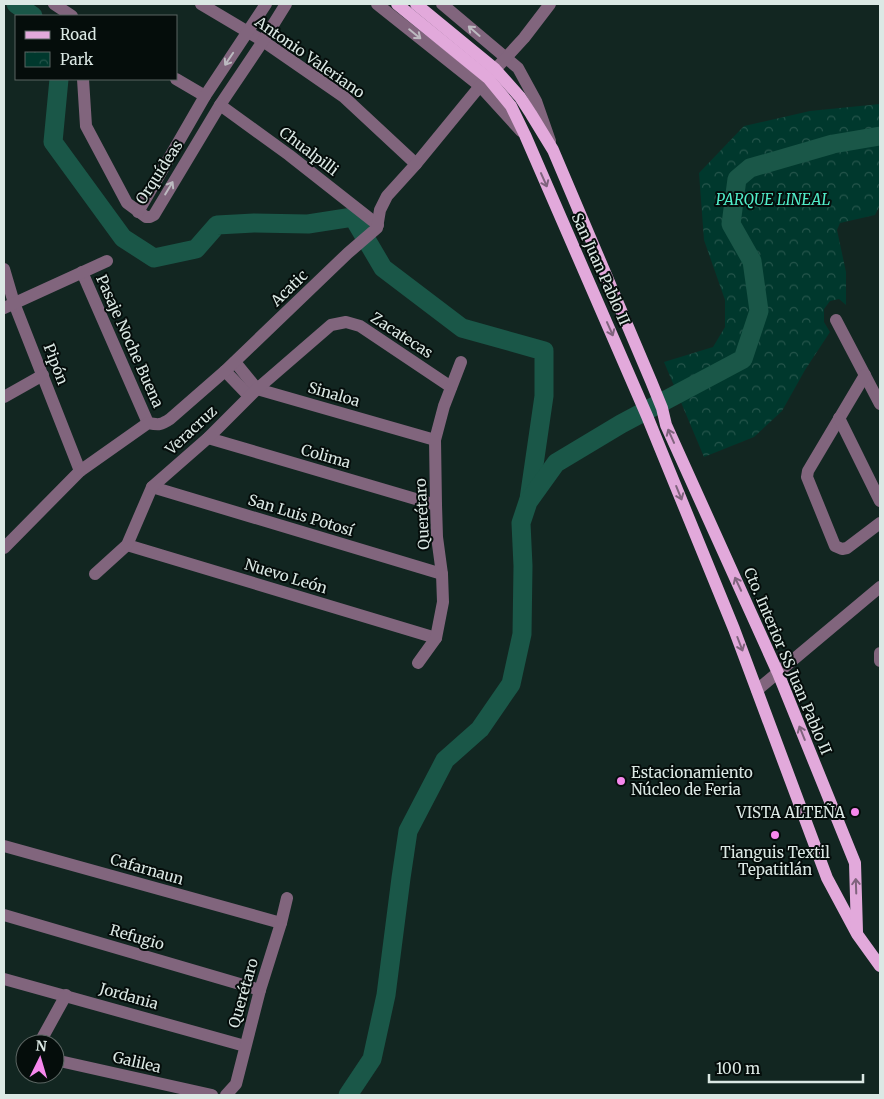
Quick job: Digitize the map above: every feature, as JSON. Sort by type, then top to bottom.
[{"type":"main road","name":"San Juan Pablo II","points":[[396,4],[488,78],[520,96],[553,150],[662,408]]},
{"type":"main road","name":"San Juan Pablo II","points":[[416,4],[488,78],[510,106],[525,135],[635,387],[757,690]]},
{"type":"main road","name":"Cto. Interior SS Juan Pablo II","points":[[662,408],[669,433],[778,673],[855,863],[857,934]]},
{"type":"main road","points":[[757,690],[827,878],[857,934],[880,966]]},
{"type":"street","points":[[54,4],[70,15]]},
{"type":"street","name":"Antonio Valeriano","points":[[201,4],[263,41],[344,97],[416,164]]},
{"type":"street","name":"Orquídeas","points":[[266,4],[205,96],[138,212],[146,217],[154,214],[220,105],[286,4]]},
{"type":"street","name":"San Juan Pablo II","points":[[377,4],[488,78]]},
{"type":"street","name":"San Juan Pablo II","points":[[442,4],[518,68],[536,101],[553,150]]},
{"type":"street","points":[[378,227],[380,210],[387,196],[524,38],[550,4]]},
{"type":"street","points":[[488,78],[513,75],[536,104],[544,123]]},
{"type":"street","points":[[83,80],[86,126],[127,203],[138,212]]},
{"type":"street","points":[[178,80],[205,96]]},
{"type":"street","name":"Chualpilli","points":[[220,105],[289,155],[378,227]]},
{"type":"street","name":"Acatic","points":[[4,548],[80,471],[148,423],[157,425],[170,419],[225,372],[348,253],[378,227]]},
{"type":"street","points":[[9,305],[107,261]]},
{"type":"street","name":"Pipón","points":[[4,269],[9,305],[43,375],[80,471]]},
{"type":"street","name":"Pasaje Noche Buena","points":[[82,272],[148,423]]},
{"type":"street","points":[[836,320],[880,404]]},
{"type":"street","name":"Zacatecas","points":[[331,325],[346,322],[360,326],[451,387]]},
{"type":"street","name":"Veracruz","points":[[95,574],[127,544],[152,487],[208,438],[253,392],[331,325]]},
{"type":"street","points":[[235,362],[253,392]]},
{"type":"street","name":"Querétaro","points":[[418,664],[436,638],[443,602],[442,574],[437,537],[436,440],[440,418],[461,362]]},
{"type":"street","name":"Sinaloa","points":[[225,372],[253,392],[436,440]]},
{"type":"street","points":[[4,397],[43,375]]},
{"type":"street","points":[[865,375],[808,471],[807,478],[835,546],[842,549],[848,548],[880,523]]},
{"type":"street","points":[[839,418],[880,502]]},
{"type":"street","name":"Colima","points":[[208,438],[436,505]]},
{"type":"street","name":"San Luis Potosí","points":[[152,487],[442,574]]},
{"type":"street","name":"Nuevo León","points":[[127,544],[436,638]]},
{"type":"street","points":[[757,690],[880,587]]},
{"type":"street","points":[[880,653],[880,661]]},
{"type":"street","name":"Cafarnaun","points":[[4,846],[281,923]]},
{"type":"street","name":"Querétaro","points":[[226,1095],[236,1084],[260,990],[287,898]]},
{"type":"street","name":"Refugio","points":[[4,915],[260,990]]},
{"type":"street","name":"Jordania","points":[[4,979],[245,1046]]},
{"type":"street","points":[[45,1034],[66,995]]},
{"type":"street","name":"Galilea","points":[[65,1062],[212,1095]]},
{"type":"green space","name":"PARQUE LINEAL","points":[[880,104],[880,205],[875,215],[840,223],[837,230],[846,272],[846,305],[839,299],[830,301],[824,309],[824,322],[830,332],[805,370],[782,411],[754,437],[704,457],[664,362],[713,347],[725,327],[725,300],[704,240],[699,173],[744,126],[810,111]]},
{"type":"waterway","points":[[16,4],[32,15]]},
{"type":"waterway","points":[[59,80],[53,142],[123,238],[154,258],[196,249],[217,225],[254,223],[308,224],[353,217],[383,268],[462,328],[544,351],[544,396],[529,499]]},
{"type":"waterway","points":[[348,1095],[372,1059],[386,995],[408,831],[445,760],[480,729],[511,684],[522,634],[523,566],[521,523],[528,502],[556,463],[621,424],[743,359],[759,311],[752,261],[731,224],[737,179],[750,168],[833,144],[880,136]]},
{"type":"place","name":"Estacionamiento Núcleo de Feria","points":[[621,781]]},
{"type":"place","name":"VISTA ALTEÑA","points":[[855,812]]},
{"type":"place","name":"Tianguis Textil Tepatitlán","points":[[775,835]]}]
